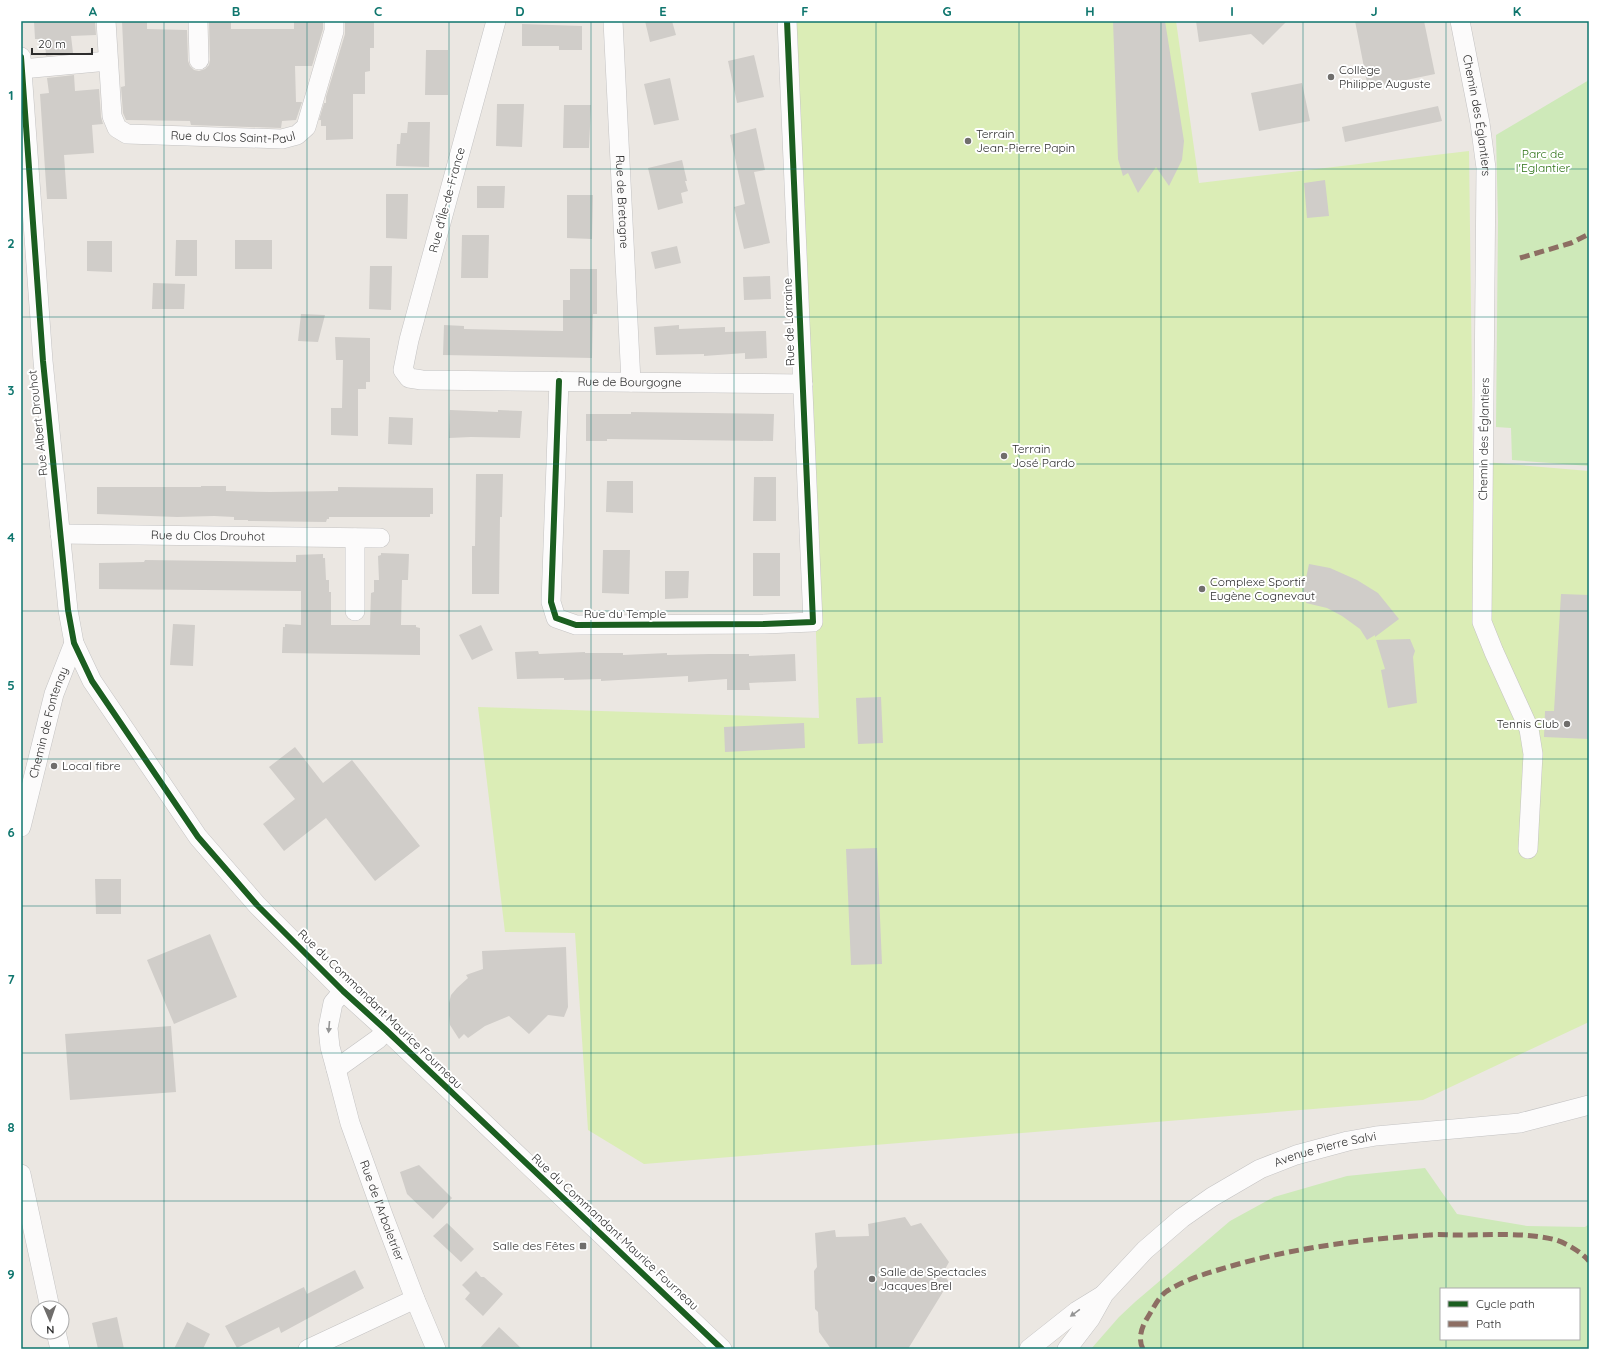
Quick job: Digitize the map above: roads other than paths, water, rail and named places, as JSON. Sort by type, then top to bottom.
[{"type":"street","name":"Rue du Clos Saint-Paul","points":[[106,21],[112,116],[117,128],[128,134],[282,139],[297,135],[306,126],[334,31],[334,21]]},
{"type":"street","points":[[198,21],[199,60]]},
{"type":"street","name":"Rue d'Île-de-France","points":[[409,378],[403,370],[409,340],[496,21]]},
{"type":"street","name":"Rue de Bretagne","points":[[613,21],[631,382]]},
{"type":"street","name":"Rue de Lorraine","points":[[787,21],[813,622]]},
{"type":"street","name":"Chemin des Églantiers","points":[[1460,21],[1480,123],[1486,168],[1482,622],[1529,729],[1533,754],[1528,849]]},
{"type":"street","points":[[22,63],[108,61]]},
{"type":"street","name":"Rue Albert Drouhot","points":[[22,63],[42,346],[68,610],[74,643]]},
{"type":"street","name":"Rue de Bourgogne","points":[[409,378],[422,380],[803,384]]},
{"type":"street","name":"Rue du Temple","points":[[559,382],[551,602],[556,618],[576,625],[764,624],[813,622]]},
{"type":"street","name":"Rue du Clos Drouhot","points":[[60,534],[380,538]]},
{"type":"street","points":[[355,538],[355,611]]},
{"type":"street","name":"Chemin de Fontenay","points":[[21,827],[54,694],[74,643]]},
{"type":"street","name":"Rue du Commandant Maurice Fourneau","points":[[74,643],[92,680],[198,837],[258,905],[343,991],[722,1349]]},
{"type":"street","name":"Rue de l'Arbaletrier","points":[[343,991],[333,1003],[328,1028],[330,1047],[350,1123],[383,1215],[436,1349]]},
{"type":"street","points":[[336,1069],[378,1039],[386,1030]]},
{"type":"street","name":"Avenue Pierre Salvi","points":[[1067,1349],[1090,1319],[1104,1294],[1145,1250],[1182,1218],[1212,1197],[1260,1169],[1322,1147],[1376,1136],[1520,1123],[1589,1105]]},
{"type":"street","points":[[21,1174],[48,1300]]},
{"type":"street","name":"Avenue Pierre Salvi","points":[[1029,1349],[1077,1311],[1104,1294]]},
{"type":"street","points":[[308,1349],[415,1299]]},
{"type":"place","name":"Collège Philippe Auguste","points":[[1331,77]]},
{"type":"place","name":"Terrain Jean-Pierre Papin","points":[[968,141]]},
{"type":"place","name":"Terrain José Pardo","points":[[1004,456]]},
{"type":"place","name":"Complexe Sportif Eugène Cognevaut","points":[[1202,589]]},
{"type":"place","name":"Tennis Club","points":[[1567,724]]},
{"type":"place","name":"Local fibre","points":[[54,766]]},
{"type":"place","name":"Salle des Fêtes","points":[[583,1246]]},
{"type":"place","name":"Salle de Spectacles Jacques Brel","points":[[872,1279]]},
{"type":"park label","name":"Parc de l'Eglantier","points":[[1543,161]]}]
